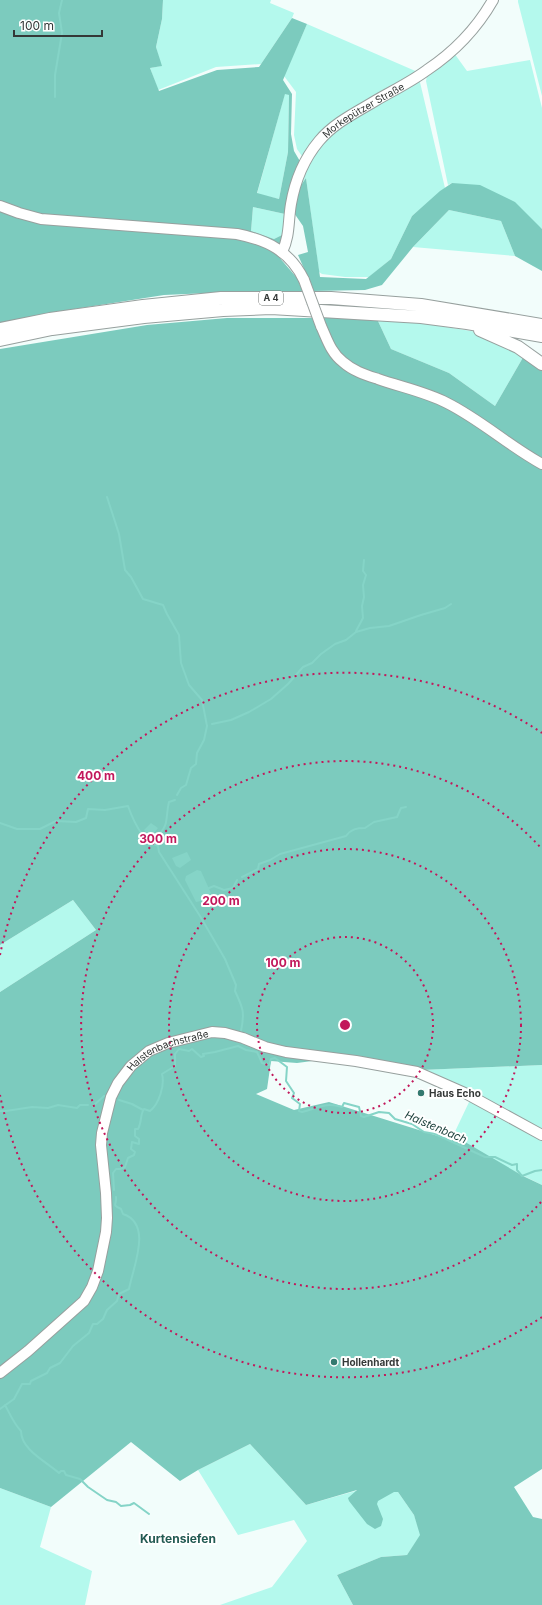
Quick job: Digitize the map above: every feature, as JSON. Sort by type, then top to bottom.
[{"type":"highway","name":"A 4","points":[[0,329],[50,319],[142,306],[221,298],[331,298],[421,305],[542,325]]},
{"type":"highway","name":"A 4","points":[[0,340],[52,329],[144,318],[223,310],[271,308],[421,317],[468,323],[542,336]]},
{"type":"highway","points":[[468,323],[472,327],[518,347],[542,364]]},
{"type":"street","name":"Morkepützer Straße","points":[[282,252],[287,241],[291,205],[296,183],[304,163],[319,142],[337,123],[421,75],[441,60],[463,40],[480,20],[493,0]]},
{"type":"street","points":[[0,206],[30,217],[237,234],[266,242],[282,252],[294,263],[304,280],[330,347],[341,361],[363,374],[417,391],[446,403],[477,419],[542,464]]},
{"type":"street","name":"Halstenbachstraße","points":[[0,1373],[28,1351],[84,1301],[92,1287],[100,1266],[106,1232],[107,1206],[101,1145],[102,1133],[111,1097],[118,1083],[132,1066],[149,1051],[168,1043],[212,1032],[225,1033],[243,1038],[265,1047],[286,1052],[356,1061],[417,1072],[466,1094],[542,1135]]},
{"type":"shaded area","points":[[0,0],[163,0],[162,19],[156,47],[162,66],[150,68],[159,91],[217,70],[259,67],[292,18],[307,24],[283,80],[292,94],[291,134],[294,151],[301,163],[279,257],[297,278],[303,292],[231,292],[164,295],[49,313],[0,324]],"holes":[[[285,94],[289,95],[288,152],[279,199],[257,193]],[[253,207],[285,214],[282,235],[274,239],[251,231]]]},
{"type":"shaded area","points":[[163,0],[271,0],[270,3],[294,13],[261,64],[216,67],[158,90],[150,68],[161,66],[156,47],[162,19]]},
{"type":"shaded area","points":[[518,0],[542,0],[542,96],[518,2]]},
{"type":"shaded area","points":[[307,24],[420,73],[335,122],[304,159],[297,149],[294,135],[296,92],[284,76]]},
{"type":"shaded area","points":[[454,53],[467,71],[530,60],[542,108],[542,229],[532,221],[452,183],[448,185],[426,81],[428,71]]},
{"type":"shaded area","points":[[419,78],[445,188],[412,216],[391,259],[369,277],[345,277],[322,274],[319,272],[306,178],[297,191],[306,165],[338,125]]},
{"type":"shaded area","points":[[285,93],[289,95],[288,152],[279,199],[257,194]]},
{"type":"shaded area","points":[[306,178],[320,277],[366,279],[391,259],[412,216],[440,191],[452,183],[480,185],[515,202],[542,229],[542,271],[515,256],[501,221],[449,210],[413,247],[382,285],[365,290],[314,291],[298,255],[308,252],[303,226],[294,213],[297,191]]},
{"type":"shaded area","points":[[253,207],[285,214],[282,235],[274,239],[251,231]]},
{"type":"shaded area","points":[[449,210],[501,221],[515,256],[413,247]]},
{"type":"shaded area","points":[[227,318],[377,319],[391,349],[449,373],[495,406],[525,354],[542,369],[542,1065],[421,1070],[350,1056],[297,1063],[271,1061],[267,1089],[256,1094],[294,1110],[329,1102],[451,1140],[460,1139],[523,1176],[542,1185],[542,1469],[514,1487],[533,1517],[542,1519],[542,1605],[353,1605],[337,1575],[381,1557],[407,1555],[420,1535],[414,1515],[398,1492],[394,1492],[378,1501],[377,1504],[383,1519],[381,1526],[375,1529],[367,1524],[349,1501],[348,1498],[357,1490],[306,1505],[250,1444],[198,1470],[180,1481],[131,1442],[51,1507],[0,1488],[0,992],[96,930],[73,900],[0,945],[0,349],[147,325]]},
{"type":"shaded area","points":[[377,319],[422,323],[477,332],[525,354],[495,406],[449,373],[391,349]]},
{"type":"shaded area","points":[[151,823],[158,828],[150,838],[144,830]]},
{"type":"shaded area","points":[[187,852],[191,860],[180,868],[176,866],[172,858]]},
{"type":"shaded area","points":[[197,870],[201,871],[211,893],[206,900],[196,902],[185,880],[186,876]]},
{"type":"shaded area","points":[[73,900],[96,930],[0,992],[0,945]]},
{"type":"shaded area","points":[[542,1065],[542,1131],[421,1070]]},
{"type":"shaded area","points":[[470,1100],[542,1141],[542,1185],[451,1140]]},
{"type":"shaded area","points":[[250,1444],[306,1505],[359,1490],[398,1492],[414,1515],[421,1535],[407,1555],[381,1557],[337,1575],[353,1605],[220,1605],[272,1587],[307,1541],[294,1520],[238,1535],[198,1470]]},
{"type":"shaded area","points":[[0,1488],[51,1507],[40,1547],[92,1571],[85,1605],[0,1605]]},
{"type":"waterway","points":[[55,97],[55,75],[62,33],[59,13],[62,0]]},
{"type":"waterway","points":[[107,497],[119,534],[125,570],[131,577],[143,599],[163,605],[179,635],[181,663],[189,685],[202,700],[207,726],[204,740],[197,753],[196,764],[191,768],[186,785],[181,788],[177,795]]},
{"type":"waterway","points":[[356,631],[363,618],[363,585],[366,575],[363,571],[364,560]]},
{"type":"waterway","points":[[212,724],[231,720],[249,712],[271,699],[288,684],[303,667],[312,663],[321,654],[335,644],[346,640],[356,632],[370,628],[389,626],[445,608],[451,604]]},
{"type":"waterway","points":[[158,846],[159,841],[157,836],[164,828],[169,802],[175,800]]},
{"type":"waterway","points":[[0,823],[17,829],[40,829],[56,821],[76,822],[86,818],[88,809],[105,810],[128,806],[139,830],[147,840],[158,846],[159,852],[200,916],[225,959],[236,985],[235,991],[242,1010],[243,1019],[241,1031]]},
{"type":"waterway","points":[[242,877],[258,869],[259,864],[280,854],[346,836],[352,830],[365,828],[374,822],[397,817],[401,808],[406,807]]},
{"type":"waterway","points":[[209,888],[214,886],[224,890],[233,888],[237,880]]},
{"type":"waterway","name":"Halstenbach","points":[[238,1046],[246,1050],[257,1052],[262,1063],[269,1065],[271,1059],[275,1058],[287,1067],[286,1081],[294,1093],[292,1098],[300,1104],[299,1111],[302,1112],[326,1105],[342,1107],[344,1103],[359,1107],[361,1116],[364,1117],[379,1112],[389,1113],[395,1119],[412,1124],[424,1132],[435,1134],[485,1157],[495,1157],[512,1165],[517,1164],[517,1170],[522,1176],[542,1170]]},
{"type":"waterway","points":[[114,1190],[113,1173],[116,1169],[125,1167],[128,1158],[134,1155],[135,1152],[131,1149],[132,1142],[139,1144],[139,1139],[135,1136],[135,1129],[138,1129],[144,1109],[150,1111],[159,1099],[163,1083],[162,1074],[175,1066],[175,1054],[179,1049],[189,1051],[192,1049],[201,1057],[204,1056],[203,1054],[238,1046]]},
{"type":"waterway","points":[[93,1106],[104,1096],[108,1096]]},
{"type":"waterway","points":[[119,1100],[132,1104],[143,1110]]},
{"type":"waterway","points":[[0,1111],[32,1107],[48,1108],[58,1105],[77,1108],[80,1105],[88,1105]]},
{"type":"waterway","points":[[0,1409],[14,1399],[22,1384],[30,1384],[31,1381],[47,1373],[50,1368],[60,1363],[73,1346],[89,1333],[93,1324],[97,1324],[103,1319],[107,1310],[117,1301],[119,1294],[129,1289],[137,1258],[139,1236],[137,1227],[132,1219],[123,1214],[121,1209],[115,1205],[116,1197]]},
{"type":"waterway","points":[[5,1405],[14,1422],[21,1431],[25,1444],[30,1450],[59,1473],[64,1471],[66,1475],[80,1479],[88,1487],[107,1500],[116,1502],[121,1506],[134,1503],[149,1514]]},
{"type":"place","name":"Haus Echo","points":[[421,1093]]},
{"type":"place","name":"Hollenhardt","points":[[334,1362]]},
{"type":"district","name":"Kurtensiefen","points":[[178,1539]]}]
